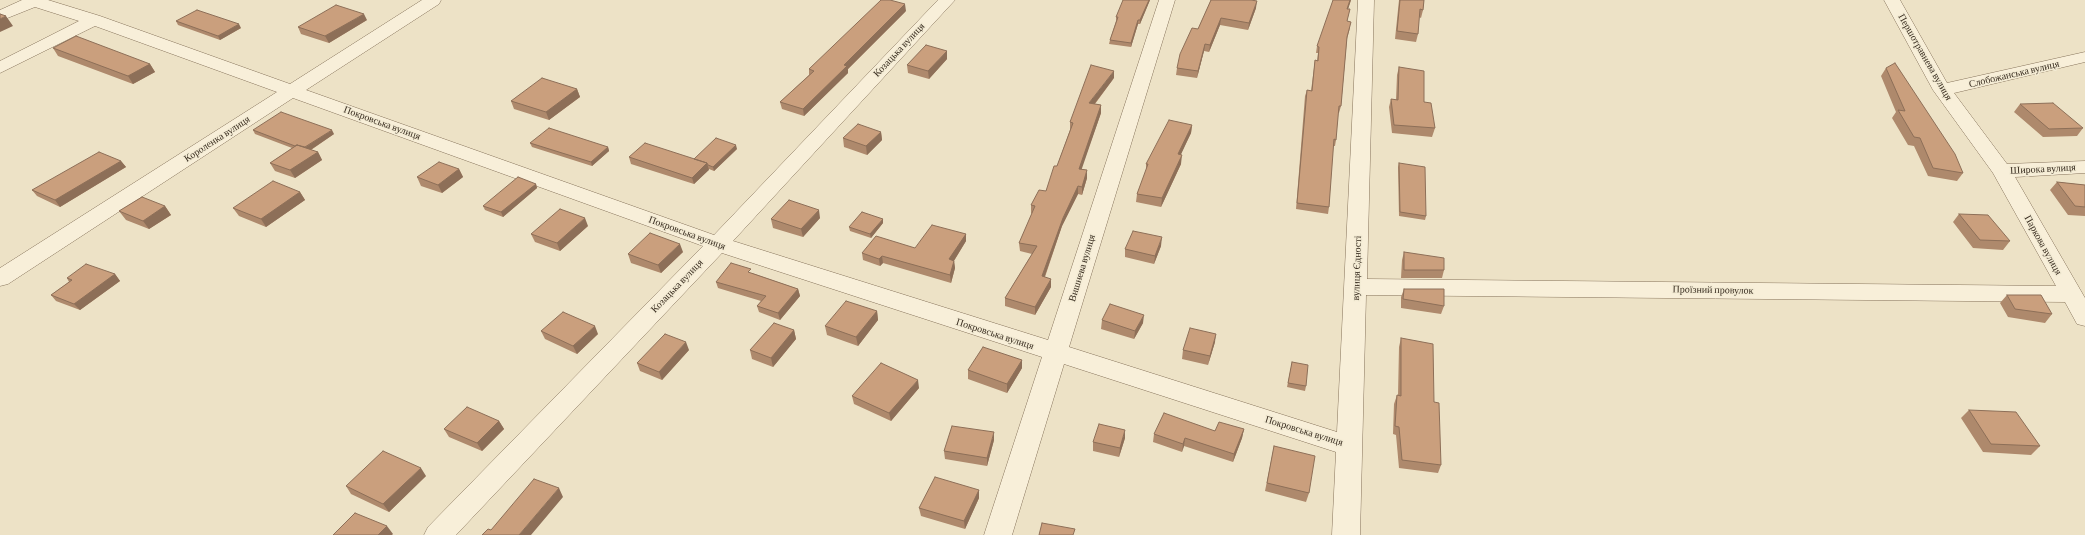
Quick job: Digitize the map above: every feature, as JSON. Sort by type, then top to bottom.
[{"type":"street","name":"Покровська вулиця","points":[[32,0],[94,20],[718,244],[1350,446]]},
{"type":"street","points":[[0,16],[32,0]]},
{"type":"street","name":"Короленка вулиця","points":[[0,278],[433,0]]},
{"type":"street","name":"Козацька вулиця","points":[[438,535],[718,244],[947,0]]},
{"type":"street","name":"Вишнева вулиця","points":[[998,535],[1167,0]]},
{"type":"street","name":"вулиця Єдності","points":[[1346,535],[1366,0]]},
{"type":"street","name":"Першотравнева вулиця","points":[[1892,0],[1942,90],[2002,172]]},
{"type":"street","points":[[0,68],[94,20]]},
{"type":"street","name":"Слобожанська вулиця","points":[[1942,90],[2085,57]]},
{"type":"street","name":"Широка вулиця","points":[[2002,172],[2085,167]]},
{"type":"street","name":"Паркова вулиця","points":[[2002,172],[2085,318]]},
{"type":"street","name":"Проїзний провулок","points":[[1356,287],[2071,294]]},
{"type":"building","points":[[881,0],[890,0],[905,4],[844,65],[847,66],[803,109],[780,102],[814,71],[809,69]]},
{"type":"building","points":[[1123,0],[1149,0],[1140,20],[1138,20],[1131,43],[1110,40],[1118,17],[1116,17]]},
{"type":"building","points":[[1211,0],[1257,1],[1249,23],[1221,18],[1210,45],[1205,44],[1198,71],[1177,68],[1180,54],[1192,28],[1198,29]]},
{"type":"building","points":[[1333,0],[1350,0],[1347,9],[1350,9],[1347,21],[1351,22],[1347,37],[1341,106],[1339,106],[1336,140],[1334,139],[1329,207],[1297,203],[1307,90],[1312,91],[1315,60],[1318,61],[1319,47],[1317,46]]},
{"type":"building","points":[[1400,0],[1424,0],[1423,10],[1420,9],[1418,34],[1397,31]]},
{"type":"building","points":[[336,5],[364,14],[325,36],[298,27]]},
{"type":"building","points":[[197,10],[239,24],[218,36],[176,21]]},
{"type":"building","points":[[0,14],[6,16],[0,19]]},
{"type":"building","points":[[76,36],[150,64],[128,76],[53,48]]},
{"type":"building","points":[[926,45],[947,51],[928,71],[907,65]]},
{"type":"building","points":[[1895,63],[1955,154],[1963,173],[1933,168],[1920,138],[1914,137],[1898,110],[1905,111],[1886,68]]},
{"type":"building","points":[[1091,65],[1114,71],[1089,103],[1101,105],[1079,169],[1087,170],[1082,187],[1078,186],[1063,218],[1042,276],[1051,279],[1035,307],[1005,298],[1037,246],[1019,243],[1035,206],[1031,205],[1039,190],[1046,191],[1054,166],[1057,166],[1073,123],[1070,122]]},
{"type":"building","points":[[1399,67],[1424,71],[1424,102],[1431,103],[1435,128],[1394,125],[1391,99],[1398,100]]},
{"type":"building","points":[[542,78],[577,89],[546,112],[511,101]]},
{"type":"building","points":[[2053,103],[2083,128],[2049,129],[2020,104]]},
{"type":"building","points":[[281,112],[332,130],[305,147],[295,146],[253,130]]},
{"type":"building","points":[[1169,120],[1192,125],[1178,154],[1182,155],[1162,198],[1137,194],[1148,164],[1146,164]]},
{"type":"building","points":[[858,124],[881,132],[866,146],[843,138]]},
{"type":"building","points":[[549,128],[608,147],[591,162],[530,143]]},
{"type":"building","points":[[716,138],[736,145],[713,167],[707,163],[694,159]]},
{"type":"building","points":[[645,143],[707,163],[692,178],[629,157]]},
{"type":"building","points":[[297,145],[318,152],[290,170],[270,163]]},
{"type":"building","points":[[99,152],[121,161],[55,200],[32,190]]},
{"type":"building","points":[[439,162],[459,169],[438,185],[417,177]]},
{"type":"building","points":[[1399,163],[1425,167],[1426,216],[1400,212]]},
{"type":"building","points":[[518,177],[536,184],[501,212],[483,206]]},
{"type":"building","points":[[273,181],[300,192],[261,219],[233,208]]},
{"type":"building","points":[[2057,182],[2085,185],[2085,207],[2075,206]]},
{"type":"building","points":[[142,197],[165,206],[143,221],[119,211]]},
{"type":"building","points":[[789,200],[819,210],[801,229],[771,219]]},
{"type":"building","points":[[560,209],[585,218],[557,243],[531,234]]},
{"type":"building","points":[[862,212],[883,219],[870,234],[849,227]]},
{"type":"building","points":[[1959,214],[1988,215],[2010,241],[1980,240]]},
{"type":"building","points":[[932,225],[966,234],[949,259],[954,261],[950,275],[882,256],[879,259],[862,253],[876,236],[915,248]]},
{"type":"building","points":[[1133,231],[1162,237],[1155,256],[1125,249]]},
{"type":"building","points":[[650,233],[680,244],[658,265],[628,254]]},
{"type":"building","points":[[1404,252],[1444,258],[1444,270],[1404,270]]},
{"type":"building","points":[[731,263],[751,269],[748,272],[798,289],[778,313],[757,306],[766,296],[716,282]]},
{"type":"building","points":[[86,264],[115,274],[74,304],[51,295],[72,280],[67,278]]},
{"type":"building","points":[[1404,289],[1444,289],[1444,306],[1403,299]]},
{"type":"building","points":[[2007,295],[2041,295],[2052,314],[2015,309]]},
{"type":"building","points":[[846,301],[877,311],[856,337],[825,326]]},
{"type":"building","points":[[1110,304],[1144,315],[1135,331],[1102,320]]},
{"type":"building","points":[[563,312],[595,326],[573,346],[541,331]]},
{"type":"building","points":[[774,323],[794,330],[771,358],[750,350]]},
{"type":"building","points":[[1190,328],[1216,334],[1210,356],[1183,350]]},
{"type":"building","points":[[665,334],[686,342],[659,372],[637,363]]},
{"type":"building","points":[[1401,338],[1433,344],[1434,402],[1439,403],[1441,465],[1402,460],[1399,427],[1395,426],[1397,395],[1401,396]]},
{"type":"building","points":[[983,347],[1022,360],[1007,384],[968,370]]},
{"type":"building","points":[[1292,362],[1308,365],[1306,386],[1288,383]]},
{"type":"building","points":[[881,363],[918,380],[889,413],[852,396]]},
{"type":"building","points":[[467,407],[499,421],[477,443],[444,429]]},
{"type":"building","points":[[1969,410],[2016,412],[2040,446],[1991,444]]},
{"type":"building","points":[[1164,413],[1215,431],[1219,422],[1244,429],[1234,454],[1185,438],[1183,444],[1154,434]]},
{"type":"building","points":[[1099,424],[1125,430],[1120,448],[1093,442]]},
{"type":"building","points":[[952,426],[994,432],[987,458],[944,451]]},
{"type":"building","points":[[1274,446],[1315,456],[1309,493],[1267,483]]},
{"type":"building","points":[[383,451],[421,468],[383,504],[346,486]]},
{"type":"building","points":[[935,477],[979,490],[964,521],[919,508]]},
{"type":"building","points":[[534,479],[559,488],[519,535],[482,535],[488,529],[491,530]]},
{"type":"building","points":[[355,513],[387,526],[378,535],[333,535]]},
{"type":"building","points":[[1042,523],[1075,529],[1073,535],[1039,535]]}]
